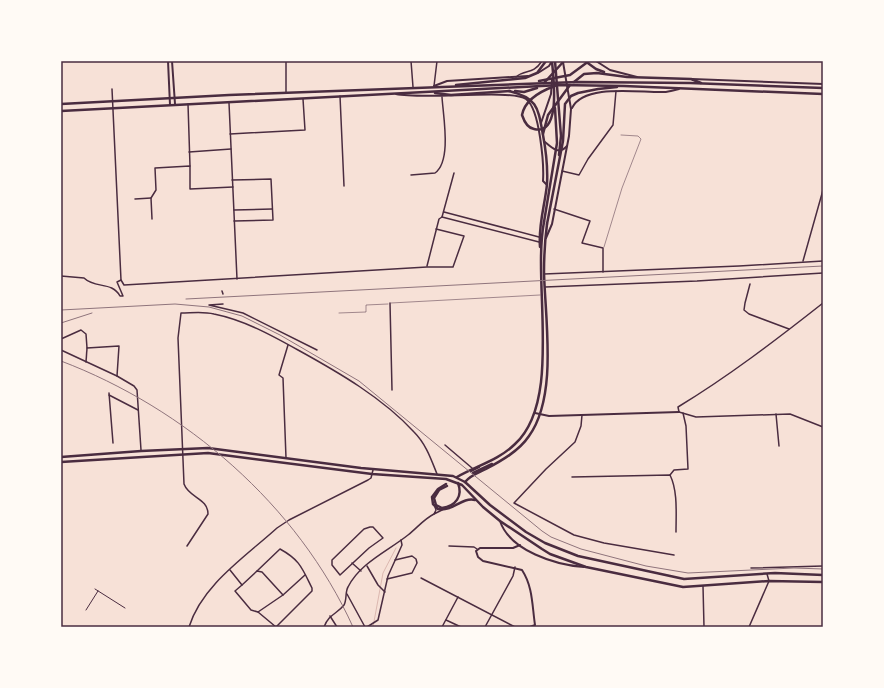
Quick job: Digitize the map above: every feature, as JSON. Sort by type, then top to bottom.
[{"type":"main road","points":[[468,85],[525,78],[537,73],[546,61]]},
{"type":"main road","points":[[554,61],[554,100],[553,115],[549,125],[541,129],[533,129],[526,124],[522,115],[529,102],[537,94],[560,85]]},
{"type":"main road","points":[[554,61],[561,136],[559,159]]},
{"type":"main road","points":[[428,92],[451,95],[524,92],[538,87],[550,77],[564,61]]},
{"type":"main road","points":[[585,61],[596,69],[610,75]]},
{"type":"main road","points":[[524,84],[562,78],[582,68],[589,61]]},
{"type":"main road","points":[[543,134],[548,115],[571,84],[584,74],[591,73],[691,79],[704,84]]},
{"type":"main road","points":[[61,104],[169,97],[468,85],[625,82],[823,88]]},
{"type":"main road","points":[[61,111],[113,107],[560,85],[823,94]]},
{"type":"main road","points":[[465,482],[470,477],[503,459],[520,447],[529,437],[540,415],[547,365],[544,274],[545,241],[563,141],[564,110],[567,101],[578,93],[613,88],[652,87]]},
{"type":"main road","points":[[472,470],[509,450],[517,443],[530,426],[535,413],[541,370],[539,237],[547,185],[545,142],[541,119],[537,107],[526,97],[509,92]]},
{"type":"main road","points":[[540,247],[557,143],[554,100]]},
{"type":"main road","points":[[61,457],[141,450],[226,449],[373,469],[457,477],[465,482],[490,505],[526,532],[545,543],[578,556],[684,579],[767,574],[823,575]]},
{"type":"main road","points":[[61,462],[181,454],[225,454],[372,474],[446,479],[458,482],[475,500],[500,521],[550,554],[586,567],[678,586],[703,586],[770,581],[823,582]]},
{"type":"main road","points":[[457,477],[466,472],[503,459]]},
{"type":"main road","points":[[466,472],[467,476],[470,477]]},
{"type":"main road","points":[[458,482],[460,492],[457,501],[451,506],[442,508],[436,505],[434,498],[439,490],[446,485],[433,494],[432,501],[435,507],[443,510],[465,500],[475,500]]},
{"type":"street","points":[[168,61],[169,105]]},
{"type":"street","points":[[172,61],[175,104]]},
{"type":"street","points":[[286,61],[286,93]]},
{"type":"street","points":[[411,61],[413,88]]},
{"type":"street","points":[[437,61],[434,86],[447,81],[529,76],[540,72],[554,61]]},
{"type":"street","points":[[515,77],[519,74],[530,72],[542,61]]},
{"type":"street","points":[[539,132],[551,94],[554,61]]},
{"type":"street","points":[[545,241],[552,224],[561,171],[568,145],[572,109],[564,61]]},
{"type":"street","points":[[596,61],[610,70],[638,77]]},
{"type":"street","points":[[691,79],[823,84]]},
{"type":"street","points":[[572,109],[578,99],[587,96],[616,91],[665,92],[682,88]]},
{"type":"street","points":[[112,89],[122,280],[124,285],[427,267],[453,267],[464,236],[436,229]]},
{"type":"street","points":[[561,171],[579,175],[594,151],[607,136],[614,119],[616,91]]},
{"type":"street","points":[[499,95],[509,92]]},
{"type":"street","points":[[393,94],[406,96],[442,97],[499,95],[527,100],[532,106],[539,132],[543,155],[543,181],[547,185]]},
{"type":"street","points":[[340,96],[344,186]]},
{"type":"street","points":[[411,175],[435,173],[441,166],[445,148],[442,97]]},
{"type":"street","points":[[230,134],[305,130],[303,98]]},
{"type":"street","points":[[229,102],[237,279]]},
{"type":"street","points":[[188,104],[190,189],[233,187]]},
{"type":"street","points":[[545,142],[554,150],[562,150],[568,145]]},
{"type":"street","points":[[189,152],[231,149]]},
{"type":"street","points":[[152,220],[151,198],[156,190],[155,168],[190,166]]},
{"type":"street","points":[[427,267],[436,229],[439,219],[442,217],[444,212],[454,173]]},
{"type":"street","points":[[232,180],[271,179],[273,220],[234,221]]},
{"type":"street","points":[[803,261],[823,190]]},
{"type":"street","points":[[134,199],[151,198]]},
{"type":"street","points":[[234,210],[272,209]]},
{"type":"street","points":[[554,209],[590,222],[582,243],[603,248],[603,272]]},
{"type":"street","points":[[444,212],[539,237]]},
{"type":"street","points":[[442,217],[540,242]]},
{"type":"street","points":[[544,274],[739,266],[823,260]]},
{"type":"street","points":[[545,288],[823,273]]},
{"type":"street","points":[[61,276],[84,278],[90,283],[111,287],[120,296],[123,296],[123,293],[117,282],[122,280]]},
{"type":"street","points":[[750,284],[744,308],[747,313],[789,329]]},
{"type":"street","points":[[679,412],[678,407],[706,391],[733,370],[769,346],[823,303]]},
{"type":"street","points":[[223,304],[209,305],[243,313],[318,350]]},
{"type":"street","points":[[390,304],[392,390]]},
{"type":"street","points":[[187,546],[208,514],[208,509],[204,502],[190,494],[186,488],[181,454],[178,338],[180,313],[219,315],[245,324],[288,344],[352,382],[415,432],[428,451],[437,474]]},
{"type":"street","points":[[61,339],[84,330],[86,334],[87,348],[86,362]]},
{"type":"street","points":[[286,458],[283,378],[279,375],[288,344]]},
{"type":"street","points":[[87,348],[119,346],[117,376]]},
{"type":"street","points":[[61,350],[117,376],[136,388],[141,450]]},
{"type":"street","points":[[113,443],[109,394],[138,410]]},
{"type":"street","points":[[535,413],[549,416],[679,412],[696,417],[793,414],[823,427]]},
{"type":"street","points":[[670,475],[674,470],[688,468],[683,413]]},
{"type":"street","points":[[776,414],[779,446]]},
{"type":"street","points":[[582,415],[581,426],[574,442],[514,503],[574,535],[604,544],[674,555]]},
{"type":"street","points":[[445,445],[472,470]]},
{"type":"street","points":[[189,627],[197,606],[211,588],[282,524],[368,480],[373,469]]},
{"type":"street","points":[[572,477],[670,475]]},
{"type":"street","points":[[670,475],[674,482],[676,532]]},
{"type":"street","points":[[434,514],[436,510],[435,507]]},
{"type":"street","points":[[324,627],[330,616],[344,605],[347,587],[366,566],[377,556],[401,540],[426,518],[443,510]]},
{"type":"street","points":[[500,521],[502,529],[520,546],[544,560],[565,565],[586,567]]},
{"type":"street","points":[[373,527],[383,538],[352,563],[340,575],[332,566],[331,562],[364,529],[373,527]]},
{"type":"street","points":[[346,594],[366,627],[376,622],[378,620],[387,579],[402,545],[401,540]]},
{"type":"street","points":[[449,546],[474,547],[477,549],[513,548],[520,546]]},
{"type":"street","points":[[280,549],[298,561],[306,575],[312,591],[276,627],[258,612],[251,610],[235,591],[242,585],[280,549]]},
{"type":"street","points":[[477,549],[478,557],[483,561],[515,567],[522,570],[532,591],[536,626],[530,627]]},
{"type":"street","points":[[387,579],[412,573],[417,563],[416,558],[412,556],[395,560]]},
{"type":"street","points":[[352,563],[361,571]]},
{"type":"street","points":[[366,566],[378,585],[385,592]]},
{"type":"street","points":[[751,568],[823,566]]},
{"type":"street","points":[[485,627],[513,576],[515,567]]},
{"type":"street","points":[[230,570],[242,585]]},
{"type":"street","points":[[257,570],[262,572],[283,595]]},
{"type":"street","points":[[749,627],[770,581],[767,574]]},
{"type":"street","points":[[258,612],[283,595],[306,575]]},
{"type":"street","points":[[421,578],[515,627]]},
{"type":"street","points":[[703,586],[704,627]]},
{"type":"street","points":[[95,589],[125,608]]},
{"type":"street","points":[[86,610],[98,591]]},
{"type":"street","points":[[442,627],[458,597]]},
{"type":"street","points":[[330,616],[337,627]]},
{"type":"street","points":[[446,619],[461,627]]},
{"type":"lane","points":[[603,248],[622,188],[641,139],[638,136],[621,135]]},
{"type":"lane","points":[[339,313],[366,312],[366,305],[541,295]]},
{"type":"waterway","points":[[373,627],[383,573],[396,548]]},
{"type":"railway","points":[[186,299],[823,266]]},
{"type":"railway","points":[[61,310],[175,304],[209,307],[242,316],[280,335],[359,381],[542,531],[551,537],[581,549],[646,566],[688,573],[794,568],[823,569]]},
{"type":"railway","points":[[61,323],[92,313]]},
{"type":"railway","points":[[61,361],[107,381],[151,405],[193,434],[233,466],[269,502],[302,541],[330,582],[353,627]]}]
